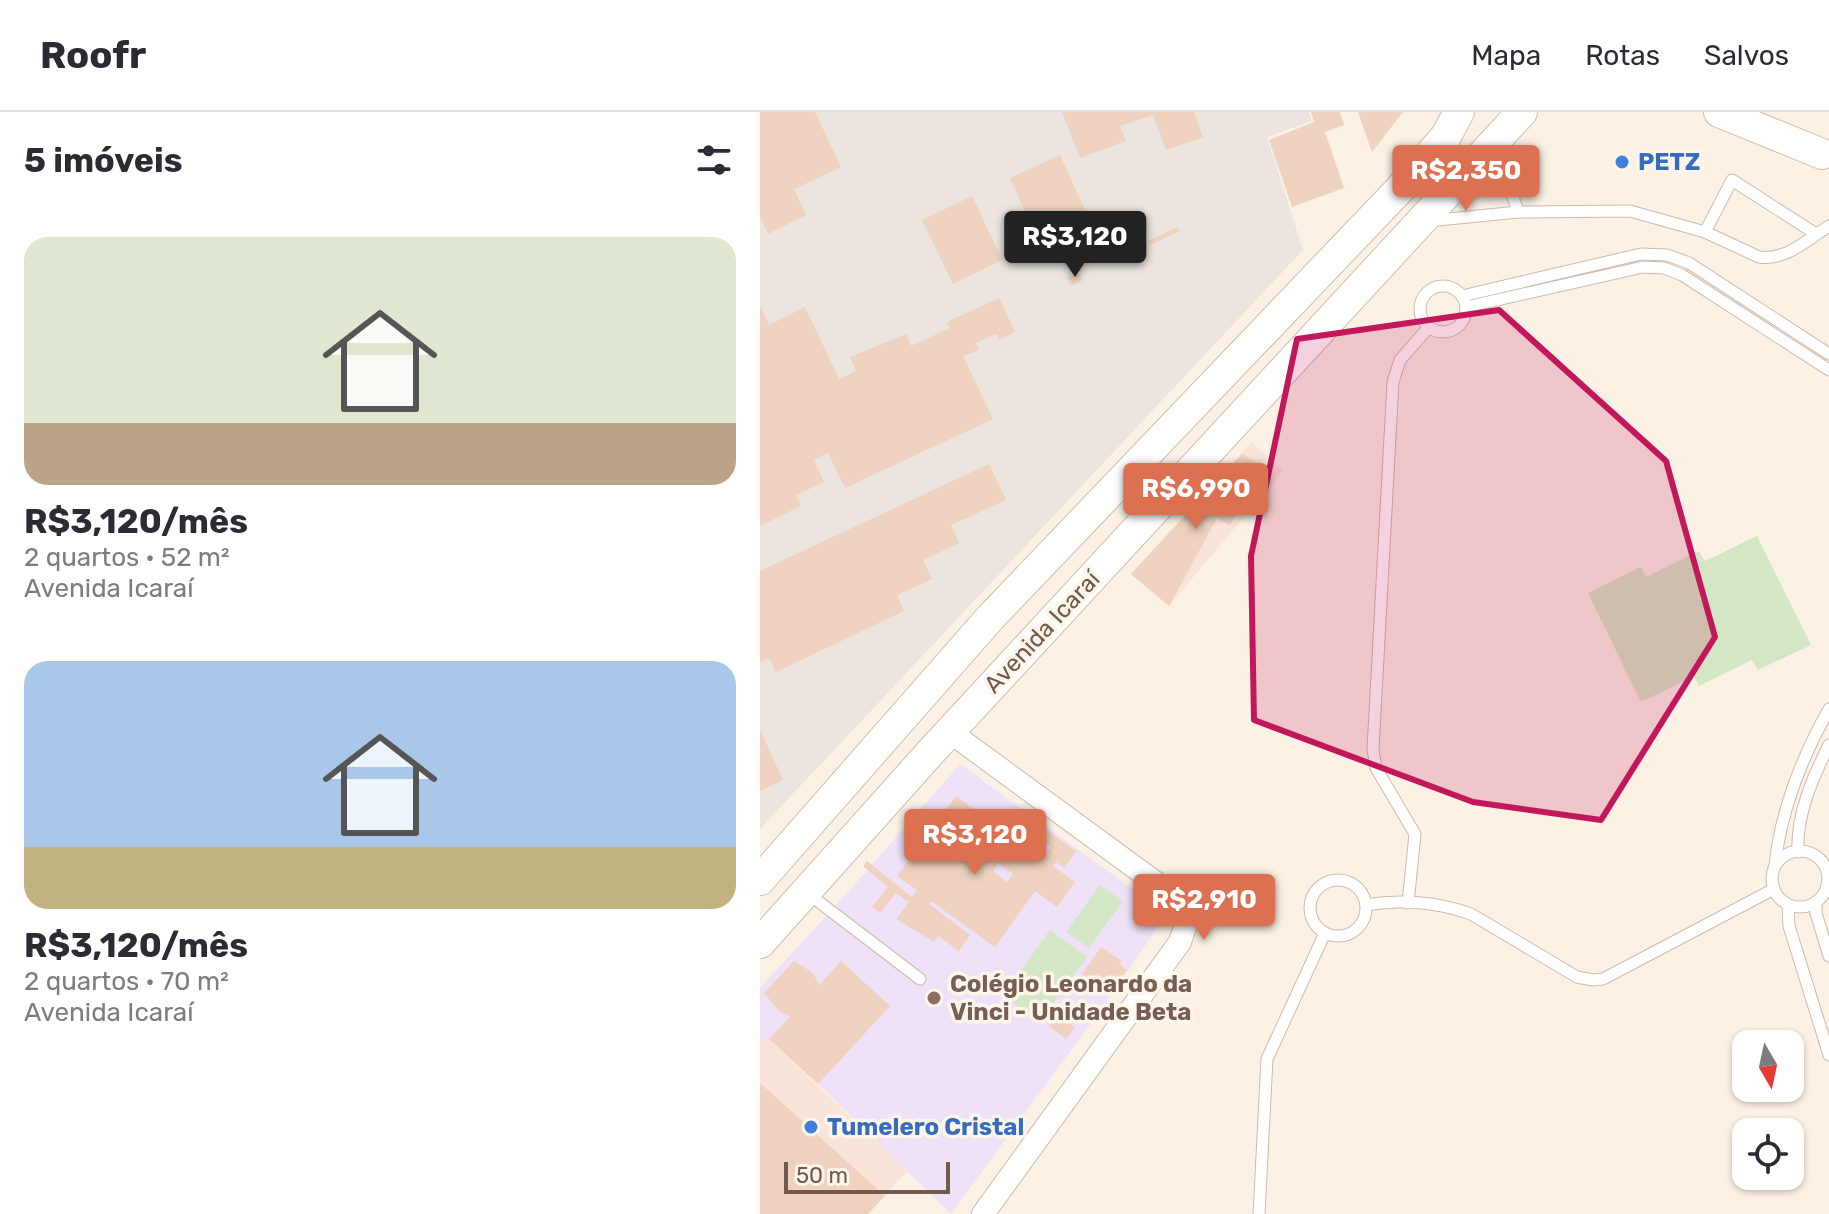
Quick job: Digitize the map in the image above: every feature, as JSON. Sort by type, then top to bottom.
[{"type":"main road","name":"Avenida Icaraí","points":[[760,880],[990,618],[1399,190],[1446,136],[1459,112]]},
{"type":"main road","name":"Avenida Icaraí","points":[[766,924],[805,892],[1522,112]]},
{"type":"main road","points":[[1719,112],[1826,158]]},
{"type":"main road","points":[[1769,112],[1826,158]]},
{"type":"main road","points":[[805,892],[797,885],[798,870],[829,840],[840,823],[842,811],[838,793]]},
{"type":"street","points":[[950,732],[1178,899],[1187,921],[1180,942],[983,1214]]},
{"type":"lane","points":[[1495,142],[1518,212]]},
{"type":"lane","points":[[1705,232],[1732,180],[1816,234]]},
{"type":"lane","points":[[1420,222],[1518,212],[1630,211],[1705,232],[1759,257],[1768,258],[1786,254],[1829,226]]},
{"type":"lane","points":[[1464,302],[1641,254],[1667,255],[1689,263],[1829,354]]},
{"type":"lane","points":[[1464,302],[1643,267],[1664,268],[1692,280],[1829,370]]},
{"type":"lane","points":[[1447,287],[1464,302],[1464,319],[1456,328],[1439,332],[1429,327],[1420,311],[1423,299],[1430,290],[1447,287]]},
{"type":"lane","points":[[1408,903],[1415,834],[1376,768],[1373,749],[1393,382],[1400,360],[1429,327]]},
{"type":"lane","points":[[1775,868],[1784,857],[1805,852],[1818,858],[1826,870],[1828,885],[1816,902],[1802,907],[1788,905],[1774,889],[1775,868],[1779,840],[1797,781],[1829,709]]},
{"type":"lane","points":[[1798,852],[1797,838],[1806,802],[1829,745]]},
{"type":"lane","points":[[1335,879],[1350,882],[1361,892],[1366,905],[1363,920],[1354,931],[1340,936],[1325,933],[1314,924],[1309,910],[1312,895],[1321,884],[1335,879]]},
{"type":"lane","points":[[1366,905],[1389,901],[1456,909],[1471,914],[1577,977],[1593,980],[1603,979],[1774,889]]},
{"type":"lane","points":[[805,892],[920,979]]},
{"type":"lane","points":[[1816,902],[1816,913],[1829,956]]},
{"type":"lane","points":[[1788,905],[1789,926],[1829,1055]]},
{"type":"lane","points":[[1259,1214],[1267,1059],[1325,933]]},
{"type":"highlighted area","points":[[1499,310],[1666,461],[1715,637],[1601,820],[1473,802],[1254,720],[1251,556],[1297,339]]},
{"type":"shaded area","points":[[760,112],[1309,112],[1312,121],[1267,137],[1303,250],[760,829]]},
{"type":"shaded area","points":[[1252,442],[1283,471],[1169,606],[1131,574]]},
{"type":"shaded area","name":"Colégio Leonardo da Vinci - Unidade Beta","points":[[960,764],[1167,914],[951,1214],[818,1084],[769,1039],[760,1038],[760,988]]},
{"type":"shaded area","name":"Tumelero Cristal","points":[[760,1038],[769,1039],[907,1171],[868,1214],[760,1214]]},
{"type":"green space","points":[[1757,536],[1811,645],[1758,670],[1752,660],[1699,686],[1694,676],[1641,702],[1588,593],[1641,567],[1646,577],[1699,551],[1705,561]]},
{"type":"green space","points":[[1100,885],[1123,901],[1089,948],[1066,932]]},
{"type":"green space","points":[[1050,930],[1087,957],[1039,1022],[1003,995]]},
{"type":"building","points":[[760,112],[815,112],[841,167],[794,189],[806,215],[768,234],[760,217]]},
{"type":"building","points":[[1062,112],[1194,112],[1203,137],[1166,150],[1153,115],[1120,126],[1126,141],[1080,158]]},
{"type":"building","points":[[1311,112],[1340,112],[1344,125],[1325,132],[1344,188],[1292,207],[1269,140],[1314,122]]},
{"type":"building","points":[[1358,112],[1403,112],[1372,152]]},
{"type":"building","points":[[1060,155],[1089,219],[1039,242],[1010,178]]},
{"type":"building","points":[[972,196],[1002,260],[953,284],[922,220]]},
{"type":"building","points":[[1178,227],[1180,231],[1150,245],[1148,241]]},
{"type":"building","points":[[1079,273],[1082,280],[1071,286],[1067,278]]},
{"type":"building","points":[[999,298],[1015,332],[999,340],[996,334],[976,343],[979,350],[963,356],[993,419],[845,488],[828,453],[814,460],[824,482],[796,495],[801,506],[760,526],[760,306],[769,325],[805,307],[839,379],[856,371],[850,357],[906,334],[911,346],[950,328],[947,322]]},
{"type":"building","points":[[1242,454],[1262,466],[1230,525],[1217,518],[1169,606],[1131,574]]},
{"type":"building","points":[[989,464],[1006,500],[951,525],[959,543],[923,560],[932,579],[897,595],[904,611],[776,672],[769,658],[760,662],[760,571]]},
{"type":"building","points":[[760,730],[783,780],[760,791]]},
{"type":"building","points":[[956,796],[1010,835],[1014,830],[1030,842],[1027,847],[1043,858],[1051,847],[1038,838],[1044,828],[1076,851],[1064,868],[1056,862],[1053,866],[1075,882],[1057,907],[1035,891],[995,947],[931,901],[929,904],[970,935],[959,951],[938,936],[934,942],[896,919],[909,902],[896,893],[880,913],[872,907],[888,887],[863,866],[867,861],[912,897],[917,890],[897,876]],"holes":[[[998,863],[1013,874],[1007,882],[993,871]]]},
{"type":"building","points":[[1101,947],[1122,961],[1119,964],[1127,970],[1109,994],[1082,974]]},
{"type":"building","points":[[794,961],[813,973],[819,985],[841,961],[890,1006],[818,1084],[769,1039],[790,1017],[778,1010],[764,993]]},
{"type":"building","points":[[1058,1014],[1075,1028],[1066,1039],[1049,1026]]},
{"type":"building","points":[[760,1083],[885,1196],[868,1214],[760,1214]]},
{"type":"place","name":"PETZ","points":[[1622,162]]},
{"type":"place","name":"Colégio Leonardo da Vinci - Unidade Beta","points":[[934,998]]},
{"type":"place","name":"Tumelero Cristal","points":[[811,1127]]}]
